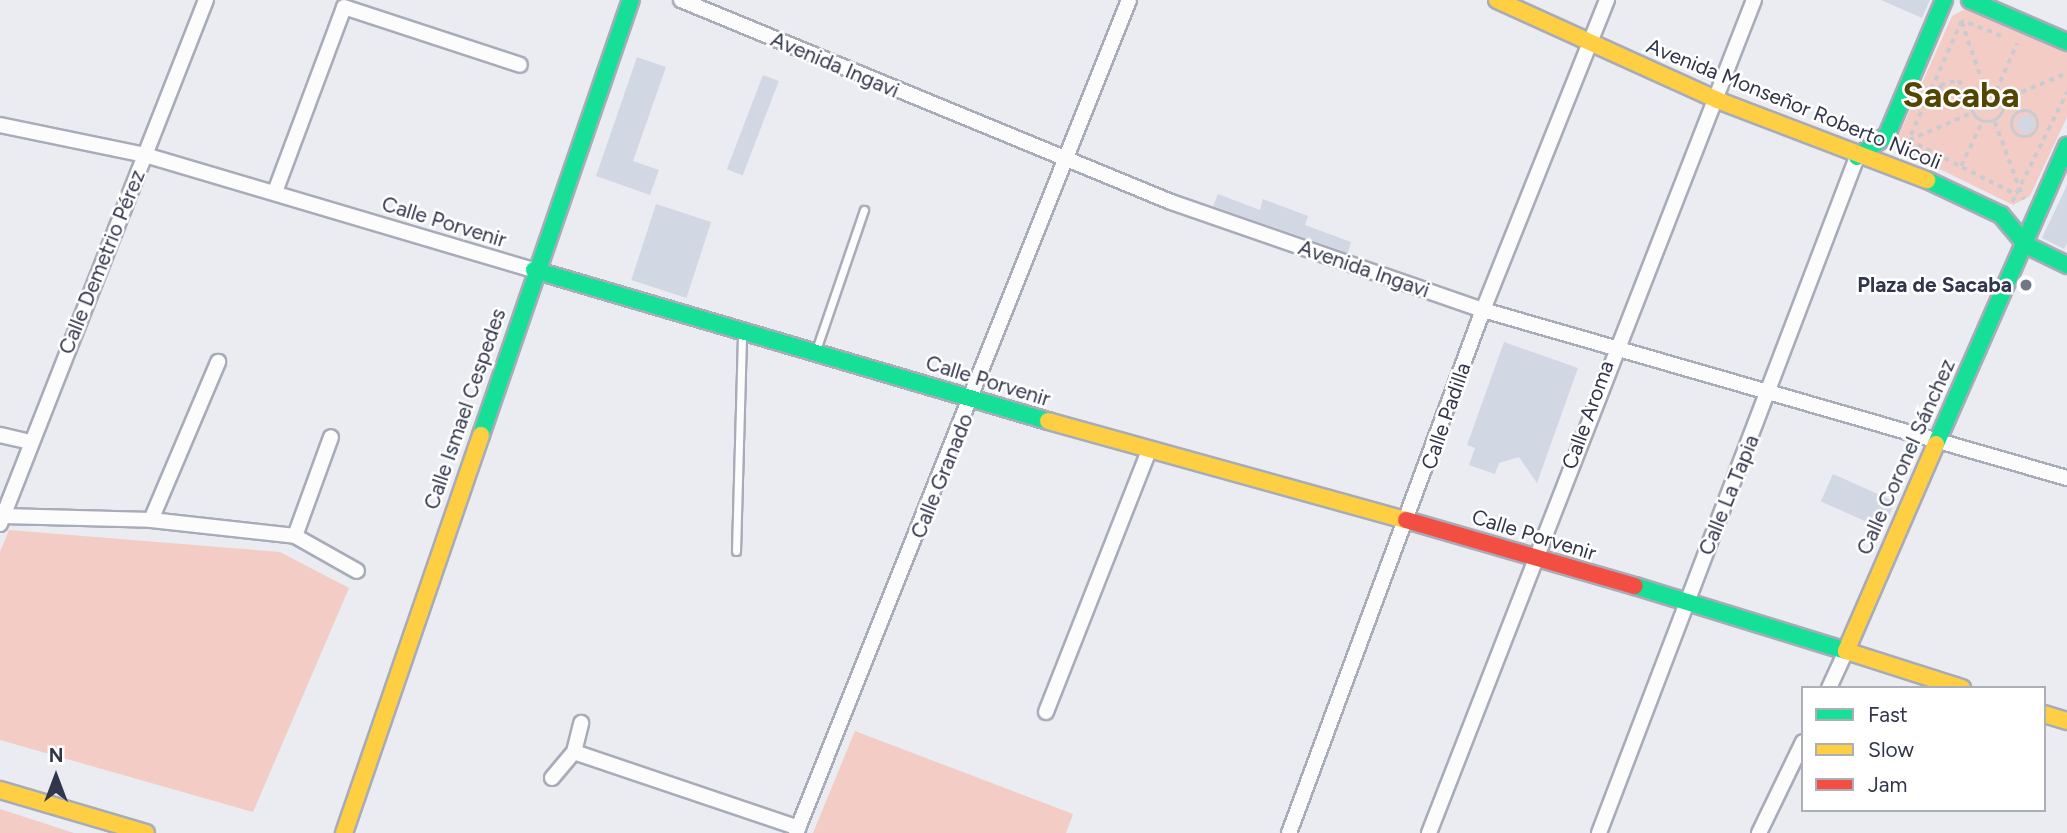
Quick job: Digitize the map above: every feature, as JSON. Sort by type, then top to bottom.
[{"type":"main road","name":"Calle Ismael Cespedes","points":[[344,833],[534,270],[631,0]]},
{"type":"main road","name":"Avenida Monseñor Roberto Nicoli","points":[[1497,0],[1717,100],[1857,157],[1898,167],[2001,215],[2026,245]]},
{"type":"main road","points":[[1970,0],[2067,42]]},
{"type":"main road","points":[[1857,157],[1886,135],[1943,4]]},
{"type":"main road","name":"Calle Coronel Sánchez","points":[[1846,651],[1934,438],[2026,245],[2035,210],[2067,145]]},
{"type":"main road","points":[[2026,245],[2067,265]]},
{"type":"main road","name":"Calle Porvenir","points":[[534,270],[1149,451],[1536,555],[1685,605],[1956,686]]},
{"type":"main road","points":[[2046,715],[2067,721]]},
{"type":"main road","points":[[0,790],[146,833]]},
{"type":"street","name":"Calle Demetrio Pérez","points":[[2,520],[206,0]]},
{"type":"street","name":"Avenida Ingavi","points":[[681,0],[1063,161],[1483,310],[1613,349],[1771,389],[2067,478]]},
{"type":"street","name":"Calle Granado","points":[[797,830],[974,399],[1063,161],[1129,0]]},
{"type":"street","name":"Calle Padilla","points":[[1289,833],[1410,520],[1483,310],[1607,0]]},
{"type":"street","name":"Calle Aroma","points":[[1429,833],[1613,349],[1717,100],[1754,0]]},
{"type":"street","points":[[275,192],[344,7],[520,65]]},
{"type":"street","name":"Calle Porvenir","points":[[0,125],[145,155],[534,270]]},
{"type":"street","name":"Calle La Tapia","points":[[1599,833],[1685,605],[1771,389],[1857,157]]},
{"type":"street","points":[[151,520],[218,362]]},
{"type":"street","points":[[0,435],[31,442]]},
{"type":"street","points":[[295,536],[331,437]]},
{"type":"street","points":[[1046,712],[1149,451]]},
{"type":"street","points":[[2,520],[151,520],[295,536],[356,571]]},
{"type":"street","name":"Calle Coronel Sánchez","points":[[1830,686],[1846,651]]},
{"type":"street","points":[[552,778],[574,752],[581,723]]},
{"type":"street","points":[[1759,833],[1801,746]]},
{"type":"street","points":[[574,752],[797,830]]},
{"type":"lane","points":[[816,351],[864,210]]},
{"type":"lane","points":[[736,551],[742,330]]},
{"type":"path","points":[[1943,4],[1962,20],[2030,48]]},
{"type":"path","points":[[1898,167],[1962,20]]},
{"type":"path","points":[[1962,20],[1985,89]]},
{"type":"path","points":[[1996,91],[2017,43]]},
{"type":"path","points":[[2003,100],[2067,73]]},
{"type":"path","points":[[1940,86],[1959,80],[1966,96],[1973,99]]},
{"type":"path","points":[[1934,83],[1940,86],[1947,103],[1966,96]]},
{"type":"path","points":[[1985,89],[1996,91],[2003,100],[2002,113],[1995,122]]},
{"type":"path","points":[[1973,99],[1985,89]]},
{"type":"path","points":[[2017,195],[2067,92]]},
{"type":"path","points":[[1973,99],[1974,112],[1982,122]]},
{"type":"path","points":[[2014,118],[2027,111],[2036,116],[2037,130]]},
{"type":"path","points":[[1909,140],[1974,112]]},
{"type":"path","points":[[2002,113],[2014,118]]},
{"type":"path","points":[[2014,118],[2015,135],[2023,138],[2037,130]]},
{"type":"path","points":[[1961,166],[1982,122]]},
{"type":"path","points":[[1982,122],[1995,122]]},
{"type":"path","points":[[1995,122],[2017,195]]},
{"type":"path","points":[[2037,130],[2046,135]]},
{"type":"path","points":[[1909,140],[2017,195],[2035,210]]},
{"type":"shaded area","points":[[1965,9],[2067,51],[2067,117],[2030,196],[2013,205],[1903,151],[1898,137],[1952,16]]},
{"type":"shaded area","points":[[9,530],[280,552],[349,588],[253,812],[0,740],[0,552]]},
{"type":"shaded area","points":[[855,731],[1073,814],[1066,833],[813,833]]},
{"type":"shaded area","points":[[0,809],[74,833],[0,833]]},
{"type":"building","points":[[1881,0],[1930,0],[1922,18]]},
{"type":"building","points":[[637,57],[666,67],[633,161],[659,170],[650,195],[596,176]]},
{"type":"building","points":[[763,75],[779,81],[743,175],[727,169]]},
{"type":"building","points":[[2026,115],[2032,118],[2035,124],[2032,130],[2026,133],[2020,130],[2017,124],[2020,118]]},
{"type":"building","points":[[2067,185],[2067,243],[2064,249],[2042,238]]},
{"type":"building","points":[[1218,194],[1260,210],[1263,199],[1308,216],[1305,225],[1351,242],[1348,253],[1213,206]]},
{"type":"building","points":[[656,204],[711,222],[686,298],[631,280]]},
{"type":"building","points":[[1504,342],[1578,368],[1537,483],[1519,457],[1499,463],[1495,474],[1469,465],[1475,448],[1467,445]]},
{"type":"building","points":[[1833,474],[1895,502],[1883,529],[1821,501]]},
{"type":"traffic: fast","points":[[481,435],[631,0]]},
{"type":"traffic: fast","points":[[1857,157],[1887,135],[1944,0]]},
{"type":"traffic: fast","points":[[1970,0],[2067,42]]},
{"type":"traffic: fast","points":[[1936,444],[2067,145]]},
{"type":"traffic: fast","points":[[1927,180],[2001,215],[2026,245],[2067,265]]},
{"type":"traffic: fast","points":[[534,270],[1048,421]]},
{"type":"traffic: fast","points":[[1635,586],[1846,651]]},
{"type":"traffic: slow","points":[[1497,0],[1717,100],[1927,180]]},
{"type":"traffic: slow","points":[[1048,421],[1406,520]]},
{"type":"traffic: slow","points":[[344,833],[481,435]]},
{"type":"traffic: slow","points":[[1936,444],[1846,651],[1956,686]]},
{"type":"traffic: slow","points":[[2046,715],[2067,721]]},
{"type":"traffic: slow","points":[[0,790],[146,833]]},
{"type":"traffic: jam","points":[[1406,520],[1635,586]]},
{"type":"place","name":"Plaza de Sacaba","points":[[2026,285]]},
{"type":"district","name":"Sacaba","points":[[1961,95]]}]
